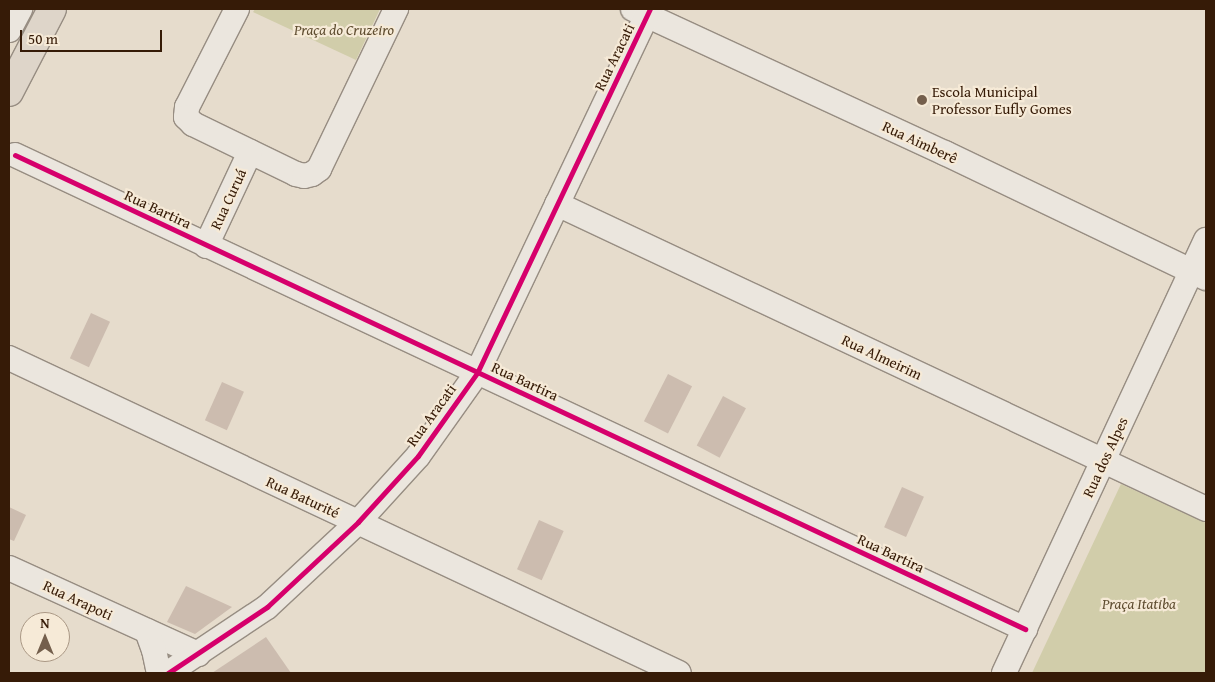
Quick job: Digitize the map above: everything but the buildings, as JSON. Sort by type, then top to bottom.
[{"type":"main road","points":[[9,92],[52,9]]},
{"type":"street","points":[[9,30],[20,9]]},
{"type":"street","points":[[237,9],[187,107],[186,117],[193,124],[296,174],[312,174],[319,169],[396,9]]},
{"type":"street","name":"Rua Aracati","points":[[168,673],[267,607],[358,522],[418,456],[477,372],[557,204],[644,11]]},
{"type":"street","name":"Rua Aimberê","points":[[644,11],[1199,274]]},
{"type":"street","name":"Rua Curuá","points":[[206,246],[250,152]]},
{"type":"street","name":"Rua Bartira","points":[[14,155],[1025,629]]},
{"type":"street","name":"Rua Almeirim","points":[[557,204],[1206,509]]},
{"type":"street","name":"Rua dos Alpes","points":[[1004,673],[1102,461],[1199,274],[1206,240]]},
{"type":"street","name":"Rua Baturité","points":[[9,358],[680,673]]},
{"type":"street","name":"Rua Arapoti","points":[[9,568],[198,654]]},
{"type":"street","points":[[147,631],[154,650],[159,673]]},
{"type":"green space","name":"Praça do Cruzeiro","points":[[255,9],[380,9],[356,60],[253,12]]},
{"type":"green space","name":"Praça Itatiba","points":[[1121,484],[1206,523],[1206,673],[1032,673]]},
{"type":"cycle path","points":[[168,673],[267,607],[358,522],[418,456],[477,373],[650,9]]},
{"type":"cycle path","points":[[15,155],[1025,629]]},
{"type":"place","name":"Escola Municipal Professor Eufly Gomes","points":[[922,100]]}]
